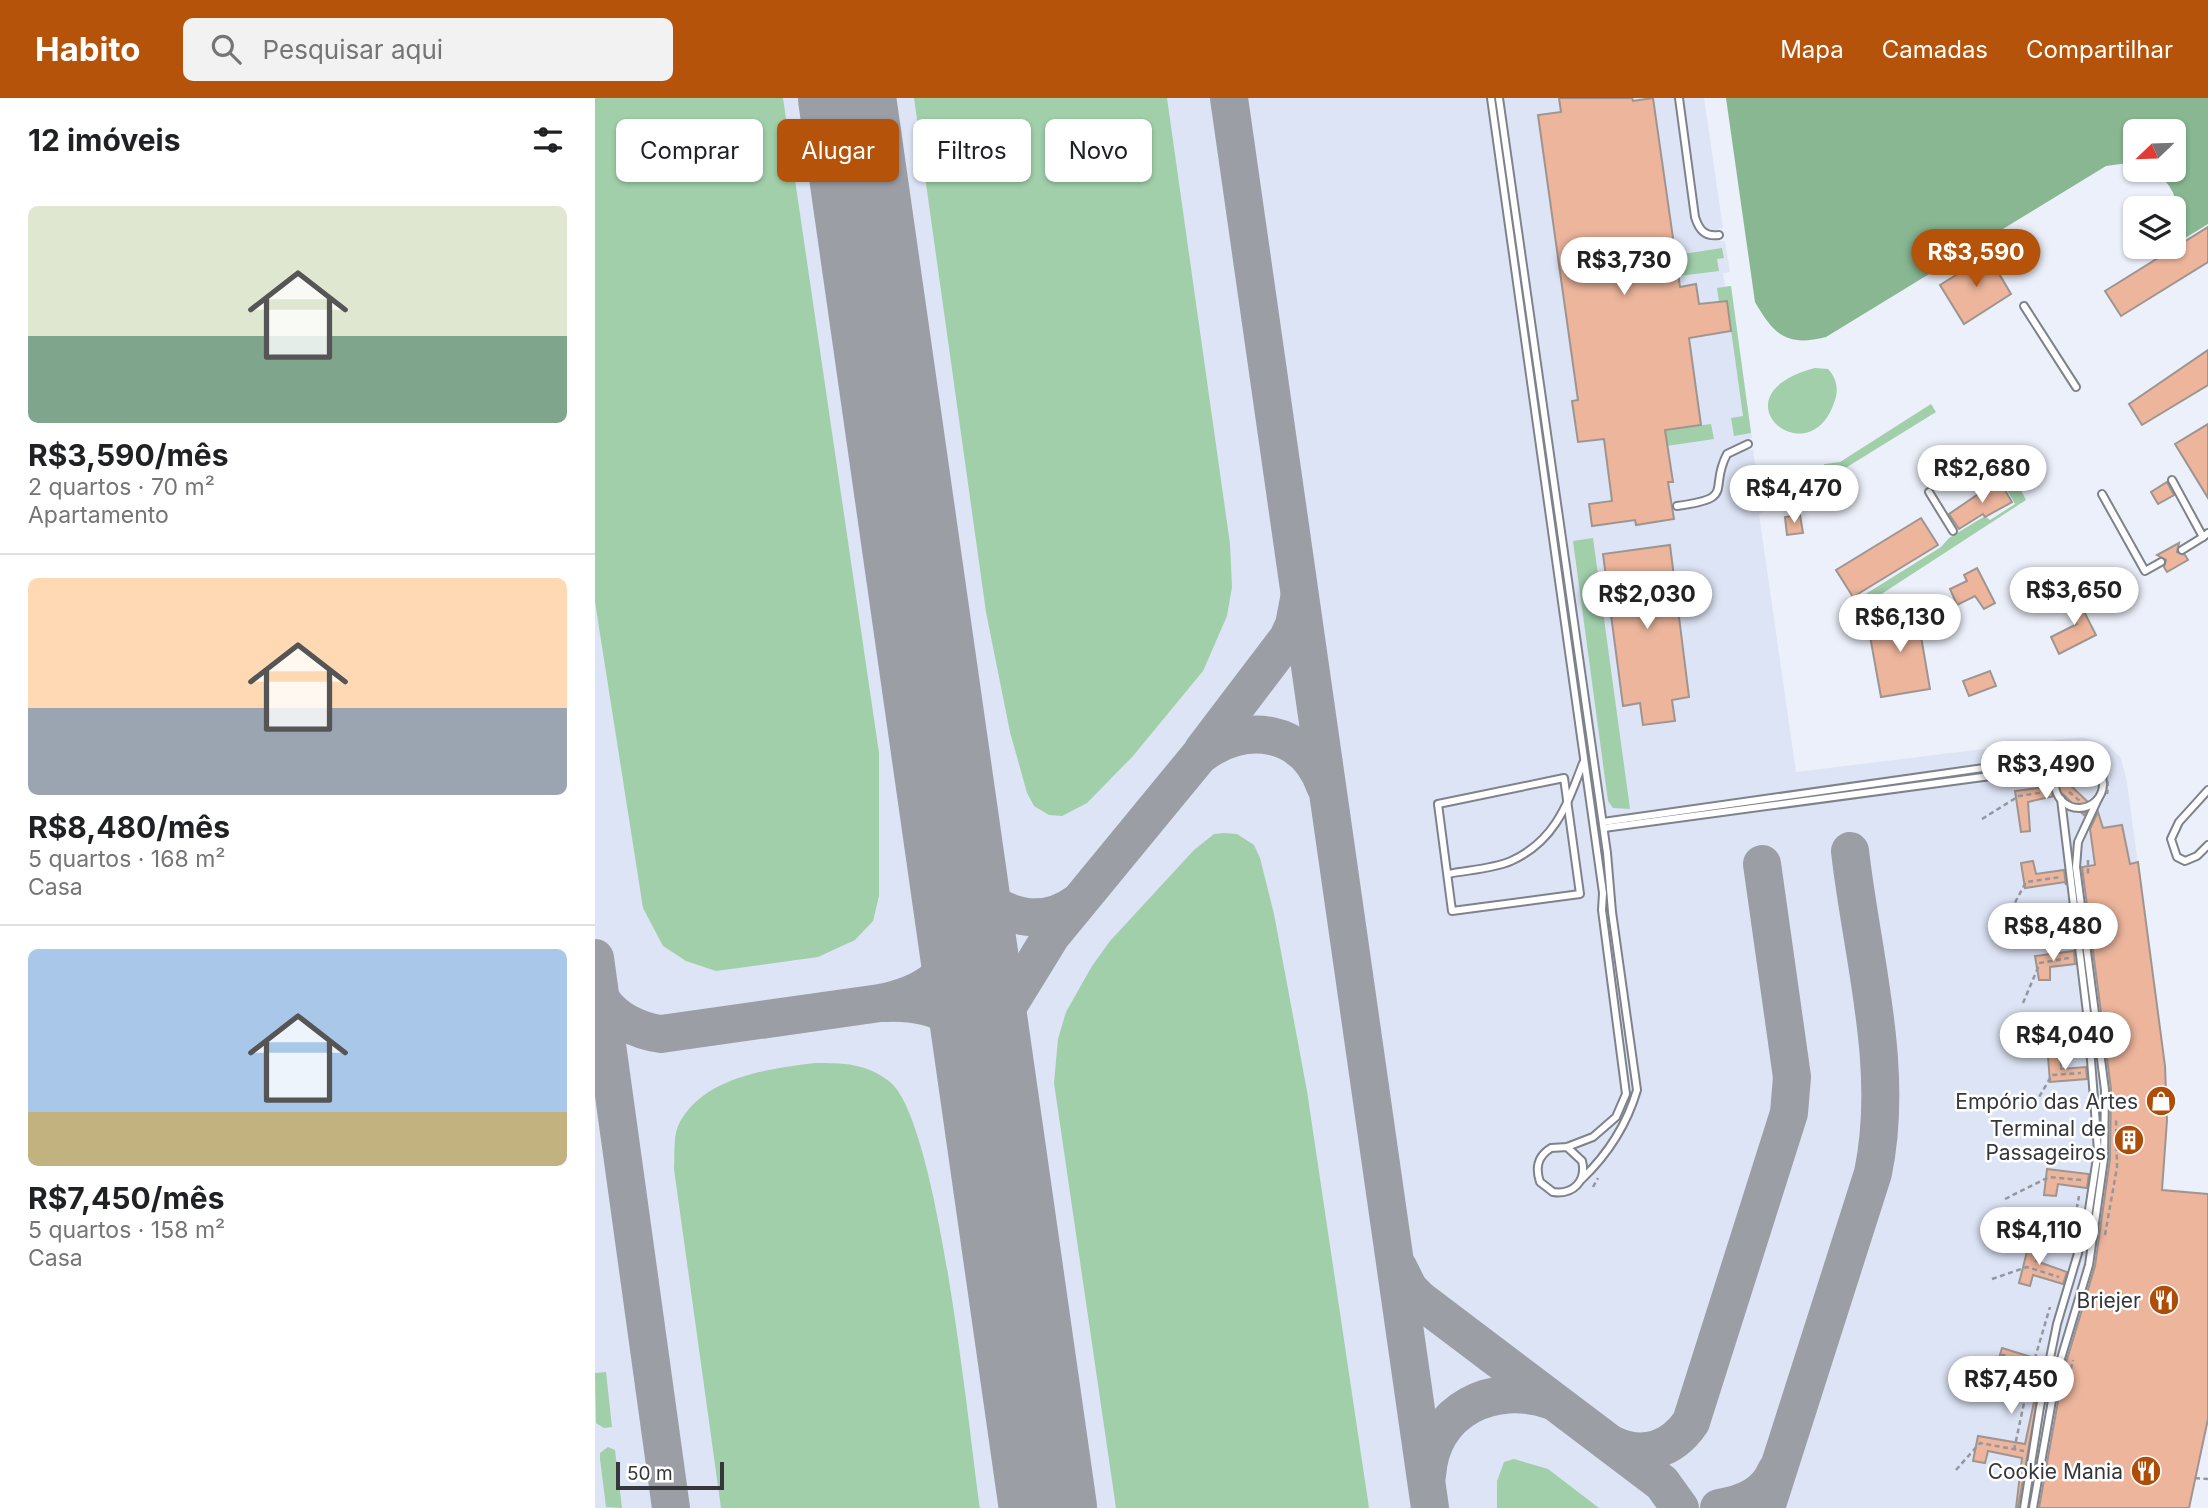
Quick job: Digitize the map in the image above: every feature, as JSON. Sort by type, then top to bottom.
[{"type":"lane","points":[[1491,98],[1603,893],[1602,910],[1626,1094],[1610,1124],[1589,1139],[1544,1152],[1537,1166],[1540,1182],[1546,1188],[1561,1193],[1576,1187],[1597,1164],[1630,1111],[1637,1090],[1612,912],[1603,825],[1499,98]]},
{"type":"lane","points":[[1679,98],[1695,217],[1704,233],[1710,236],[1719,235]]},
{"type":"lane","points":[[2024,306],[2076,387]]},
{"type":"lane","points":[[1677,506],[1700,503],[1720,491],[1727,454],[1748,444]]},
{"type":"lane","points":[[2172,480],[2205,535],[2182,550]]},
{"type":"lane","points":[[1929,492],[1953,531]]},
{"type":"lane","points":[[2102,495],[2145,571],[2161,562]]},
{"type":"lane","points":[[1603,825],[2047,758],[2089,762],[2099,772],[2103,785],[2101,799],[2078,842],[2073,876],[2094,1082],[2098,1151],[2087,1223],[2057,1324],[2024,1508]]},
{"type":"lane","points":[[2076,760],[2063,766],[2056,779],[2055,789],[2061,799],[2067,805],[2079,808],[2101,799]]},
{"type":"lane","points":[[1448,874],[1511,861],[1548,837],[1567,803],[1584,761]]},
{"type":"lane","points":[[1603,825],[2035,770],[2046,772],[2056,779]]},
{"type":"lane","points":[[1564,778],[1567,803],[1580,894],[1452,911],[1438,804],[1564,778]]},
{"type":"lane","points":[[2208,790],[2179,822],[2171,839],[2176,857],[2186,861],[2197,856],[2208,845]]},
{"type":"lane","points":[[2033,1508],[2057,1372],[2089,1265],[2104,1159],[2105,1090],[2061,799]]},
{"type":"lane","points":[[1567,1147],[1582,1161],[1581,1181]]},
{"type":"path","points":[[2079,749],[2094,756],[2104,769],[2108,786],[2101,799]]},
{"type":"path","points":[[1982,819],[2019,796]]},
{"type":"path","points":[[2011,910],[2026,882],[2088,874],[2089,851]]},
{"type":"path","points":[[2023,1003],[2040,963],[2080,956]]},
{"type":"path","points":[[2035,1104],[2052,1075]]},
{"type":"path","points":[[2103,1244],[2117,1167],[2116,1116]]},
{"type":"path","points":[[2005,1199],[2049,1177],[2082,1180]]},
{"type":"path","points":[[1992,1279],[2027,1267]]},
{"type":"path","points":[[2064,1400],[2075,1352]]},
{"type":"path","points":[[1968,1365],[2003,1355],[2048,1369]]},
{"type":"path","points":[[1956,1470],[1980,1443],[2032,1453]]},
{"type":"path","points":[[2195,1478],[2208,1479]]},
{"type":"shaded area","points":[[595,98],[1704,98],[1723,228],[1718,229],[1720,241],[1725,241],[1730,272],[1723,273],[1725,286],[1731,286],[1752,438],[1747,439],[1748,450],[1753,450],[1762,512],[1759,514],[1796,772],[2082,737],[2108,745],[2121,758],[2127,782],[2165,1066],[2167,1120],[2162,1189],[2208,1194],[2189,1508],[595,1508]]},
{"type":"green space","points":[[595,98],[783,98],[786,119],[777,119],[777,182],[795,182],[879,753],[879,896],[873,921],[855,940],[818,957],[716,971],[686,961],[663,946],[643,908],[595,602]]},
{"type":"green space","points":[[914,98],[1167,98],[1230,544],[1232,587],[1227,616],[1203,671],[1133,756],[1087,803],[1062,816],[1049,815],[1034,806],[1027,793],[1010,732],[986,612],[926,182],[1031,182],[1031,119],[917,119]]},
{"type":"green space","points":[[1726,98],[2208,98],[2208,224],[2186,238],[2186,196],[2174,196],[2166,182],[2186,182],[2186,119],[2123,119],[2123,164],[2106,166],[1826,337],[1801,340],[1783,336],[1769,323],[1755,302]]},
{"type":"green space","points":[[1722,248],[1724,258],[1717,259],[1719,271],[1679,276],[1676,255]]},
{"type":"green space","points":[[1731,286],[1751,433],[1734,436],[1731,418],[1743,416],[1727,301],[1719,302],[1717,288]]},
{"type":"green space","points":[[1815,368],[1828,369],[1833,376],[1837,389],[1834,403],[1821,424],[1805,433],[1789,432],[1776,424],[1768,411],[1770,395],[1785,380]]},
{"type":"green space","points":[[1931,404],[1936,412],[1797,498],[1790,485],[1825,464],[1840,462]]},
{"type":"green space","points":[[1711,424],[1714,439],[1667,446],[1665,430]]},
{"type":"green space","points":[[2007,464],[2026,500],[1860,608],[1856,600],[1985,516],[1990,520],[2015,504],[1998,474],[1999,467]]},
{"type":"green space","points":[[1593,538],[1630,809],[1613,808],[1608,801],[1573,541]]},
{"type":"green space","points":[[1214,834],[1237,834],[1254,845],[1260,858],[1274,914],[1307,1091],[1369,1508],[1116,1508],[1054,1083],[1058,1039],[1066,1012],[1092,966],[1110,941],[1194,850]]},
{"type":"green space","points":[[815,1063],[845,1064],[872,1071],[890,1082],[907,1109],[923,1155],[937,1215],[960,1351],[980,1508],[721,1508],[674,1169],[676,1131],[689,1109],[719,1086],[737,1078],[777,1068]]},
{"type":"green space","points":[[606,1372],[612,1427],[604,1428],[596,1423],[595,1373]]},
{"type":"green space","points":[[608,1447],[615,1450],[622,1508],[606,1507],[600,1453]]},
{"type":"green space","points":[[1514,1459],[1548,1469],[1599,1508],[1497,1508],[1497,1481],[1504,1462]]},
{"type":"building","points":[[1559,98],[1632,98],[1633,101],[1653,98],[1680,287],[1696,284],[1699,304],[1727,301],[1731,331],[1689,338],[1701,425],[1665,430],[1673,482],[1668,482],[1674,519],[1636,525],[1635,520],[1592,526],[1589,504],[1612,501],[1604,439],[1578,442],[1572,401],[1578,400],[1538,115],[1561,112]]},
{"type":"building","points":[[2208,227],[2208,262],[2121,316],[2105,291],[2156,259],[2186,259],[2186,241]]},
{"type":"building","points":[[1988,255],[2011,294],[1964,324],[1940,285]]},
{"type":"building","points":[[2208,350],[2208,385],[2142,425],[2129,404]]},
{"type":"building","points":[[2208,424],[2208,498],[2175,444]]},
{"type":"building","points":[[1999,480],[2012,502],[1985,517],[1983,514],[1959,529],[1949,514]]},
{"type":"building","points":[[2167,482],[2174,495],[2158,504],[2151,492]]},
{"type":"building","points":[[1800,515],[1803,533],[1787,535],[1785,517]]},
{"type":"building","points":[[1921,518],[1938,545],[1853,597],[1836,570]]},
{"type":"building","points":[[2179,543],[2177,552],[2185,555],[2188,560],[2167,572],[2164,567],[2166,560],[2157,555]]},
{"type":"building","points":[[1670,545],[1689,697],[1672,700],[1675,721],[1643,725],[1640,703],[1623,706],[1603,554]]},
{"type":"building","points":[[1977,568],[1995,603],[1984,609],[1975,596],[1957,605],[1950,589],[1967,581],[1964,575]]},
{"type":"building","points":[[2074,592],[2096,635],[2059,654],[2051,637],[2077,624],[2064,598]]},
{"type":"building","points":[[1915,601],[1930,689],[1881,697],[1870,636],[1883,634],[1877,624]]},
{"type":"building","points":[[1990,671],[1996,686],[1969,696],[1963,681]]},
{"type":"building","points":[[2069,784],[2090,804],[2084,815],[2063,794],[2028,802],[2030,831],[2021,832],[2015,791]]},
{"type":"building","name":"Terminal de Passageiros","points":[[2098,812],[2103,828],[2122,825],[2130,864],[2138,862],[2165,1066],[2167,1120],[2162,1190],[2208,1194],[2208,1419],[2189,1508],[2039,1508],[2063,1373],[2095,1266],[2110,1159],[2111,1089],[2082,867],[2095,865],[2090,829]]},
{"type":"building","points":[[2033,861],[2036,874],[2064,870],[2066,885],[2065,882],[2025,888],[2021,863]]},
{"type":"building","points":[[2074,951],[2075,964],[2050,967],[2050,980],[2039,980],[2035,956]]},
{"type":"building","points":[[2060,1056],[2061,1069],[2086,1067],[2087,1079],[2050,1082],[2048,1057]]},
{"type":"building","points":[[2047,1169],[2089,1174],[2087,1188],[2058,1184],[2056,1196],[2044,1195]]},
{"type":"building","points":[[2031,1236],[2040,1238],[2036,1261],[2067,1272],[2063,1284],[2033,1275],[2030,1286],[2019,1283]]},
{"type":"building","points":[[2002,1348],[2044,1361],[2018,1508],[2022,1458],[1988,1451],[1985,1463],[1973,1461],[1978,1436],[2025,1444],[2040,1374],[2010,1364],[2006,1375],[1995,1371]]},
{"type":"taxiway","points":[[1229,98],[1430,1508]]},
{"type":"taxiway","points":[[1203,750],[1288,638],[1294,625],[1299,599]]},
{"type":"taxiway","points":[[987,1075],[1000,1019],[1051,936],[1199,756],[1235,737],[1271,736],[1288,742],[1303,752],[1316,767],[1325,786]]},
{"type":"taxiway","points":[[601,999],[627,1023],[661,1034],[880,1003],[911,994],[934,981],[948,965],[957,945],[960,899],[954,844]]},
{"type":"taxiway","points":[[1766,1508],[1873,1173],[1879,1133],[1879,1052],[1850,851]]},
{"type":"taxiway","points":[[958,859],[977,891],[991,903],[1007,911],[1042,917],[1060,913],[1077,903]]},
{"type":"taxiway","points":[[1613,1445],[1635,1451],[1656,1449],[1675,1439],[1691,1422],[1789,1113],[1792,1077],[1762,864]]},
{"type":"taxiway","points":[[595,958],[671,1508]]},
{"type":"taxiway","points":[[886,1003],[923,1006],[952,1018],[973,1041],[987,1075]]},
{"type":"taxiway","points":[[1398,1267],[1409,1289],[1420,1300],[1662,1483],[1680,1508]]},
{"type":"taxiway","points":[[1427,1475],[1431,1452],[1440,1433],[1453,1417],[1470,1405],[1509,1394],[1530,1395],[1552,1401]]},
{"type":"taxiway","points":[[1719,1508],[1753,1497],[1766,1486],[1776,1471]]},
{"type":"runway","points":[[847,98],[1048,1508]]},
{"type":"place","name":"Empório das Artes","points":[[2161,1101]]},
{"type":"place","name":"Terminal de Passageiros","points":[[2129,1140]]},
{"type":"place","name":"Briejer","points":[[2164,1300]]},
{"type":"place","name":"Cookie Mania","points":[[2146,1471]]}]
